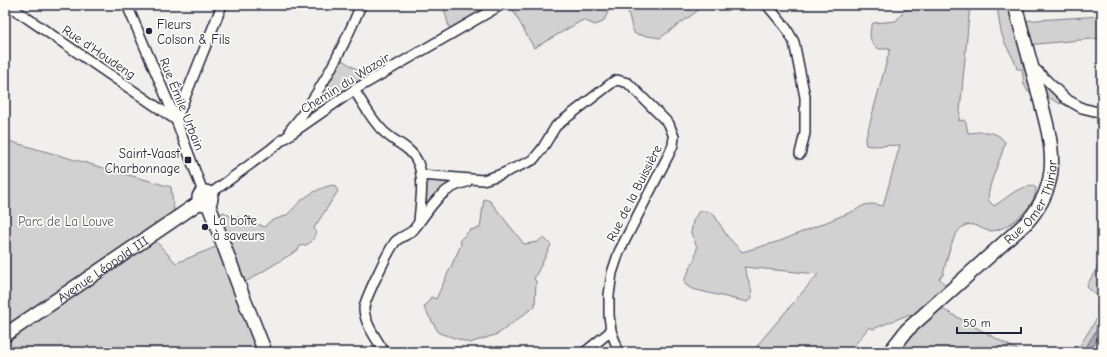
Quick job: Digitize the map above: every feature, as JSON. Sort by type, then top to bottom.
[{"type":"street","name":"Rue d'Houdeng","points":[[8,5],[176,120]]},
{"type":"street","name":"Rue Émile Urbain","points":[[127,5],[176,120],[205,198]]},
{"type":"street","points":[[176,120],[222,5]]},
{"type":"street","points":[[282,140],[300,117],[327,75],[362,5]]},
{"type":"street","name":"Chemin du Wazoir","points":[[205,198],[282,140],[354,90],[501,5]]},
{"type":"street","points":[[767,5],[786,28],[794,42],[805,97],[805,134],[800,154]]},
{"type":"street","name":"Rue Omer Thiriar","points":[[890,352],[907,330],[1027,222],[1044,199],[1050,178],[1052,147],[1016,5]]},
{"type":"street","points":[[1031,65],[1066,99],[1082,108],[1102,113]]},
{"type":"street","name":"Rue de la Buissière","points":[[421,176],[483,180],[500,175],[532,160],[538,155],[553,130],[561,121],[617,80],[628,83],[669,124],[674,137],[673,145],[619,252],[612,273],[608,305],[611,331],[616,344],[616,352]]},
{"type":"street","points":[[354,90],[383,131],[411,151],[418,163],[421,176],[420,222]]},
{"type":"street","name":"Rue de la Buissière","points":[[384,352],[366,320],[365,304],[393,246],[396,242],[413,231],[430,206],[448,189],[460,183],[474,180]]},
{"type":"street","points":[[205,198],[265,352]]},
{"type":"street","name":"Avenue Léopold III","points":[[5,335],[205,198]]},
{"type":"street","points":[[584,352],[611,331]]},
{"type":"green space","points":[[443,5],[501,5],[451,34]]},
{"type":"green space","points":[[510,5],[614,5],[611,6],[603,22],[595,25],[583,20],[534,48]]},
{"type":"green space","points":[[624,5],[701,6],[696,12],[660,38],[635,34],[632,28],[627,6]]},
{"type":"green space","points":[[918,5],[970,5],[959,121],[964,120],[968,133],[993,133],[1005,142],[992,179],[988,200],[994,206],[1021,188],[1033,186],[1036,188],[1035,195],[1026,210],[1020,217],[1005,227],[990,231],[974,225],[967,225],[960,229],[956,234],[950,248],[943,275],[939,278],[951,291],[935,305],[1021,352],[890,352],[918,320],[910,314],[873,329],[869,327],[849,352],[754,352],[759,343],[818,274],[744,267],[751,288],[752,298],[747,302],[692,289],[686,285],[684,281],[695,258],[697,247],[691,233],[693,221],[699,211],[713,213],[727,236],[742,252],[780,241],[866,205],[875,204],[883,206],[900,145],[866,145],[865,141],[890,49],[880,49],[876,47],[870,38],[870,30],[873,23],[896,21],[906,9],[916,7]]},
{"type":"green space","points":[[997,5],[1015,5],[1020,21],[1102,16],[1102,38],[1026,45],[1031,65],[1060,94],[1061,104],[1047,97],[1040,98],[1038,92],[1028,92],[1024,84],[1022,69],[1017,69],[1003,39]]},
{"type":"green space","points":[[342,60],[367,76],[309,115],[310,112]]},
{"type":"green space","name":"Parc de La Louve","points":[[5,140],[171,187],[174,212],[151,236],[176,263],[218,246],[265,352],[5,352]]},
{"type":"green space","points":[[427,180],[445,182],[447,185],[428,203],[425,202],[425,184]]},
{"type":"green space","points":[[334,185],[338,191],[314,228],[316,232],[312,241],[306,245],[300,246],[298,250],[239,286],[213,217],[224,212],[234,219],[239,217],[265,227],[269,222],[288,214],[310,194],[322,188]]},
{"type":"green space","points":[[484,199],[490,201],[524,244],[538,242],[543,237],[551,245],[534,279],[536,281],[535,306],[498,334],[470,343],[439,333],[424,308],[431,297],[436,299],[461,245],[460,240],[470,230],[480,228]]},
{"type":"green space","points":[[1102,259],[1102,300],[1088,288],[1087,285]]},
{"type":"green space","points":[[1102,310],[1102,321],[1083,352],[1076,352]]},
{"type":"shaded area","points":[[1102,321],[1102,331],[1090,352],[1083,352]]},
{"type":"place","name":"Fleurs Colson & Fils","points":[[149,31]]},
{"type":"place","name":"Saint-Vaast Charbonnage","points":[[188,160]]},
{"type":"place","name":"La boîte à saveurs","points":[[205,227]]}]
